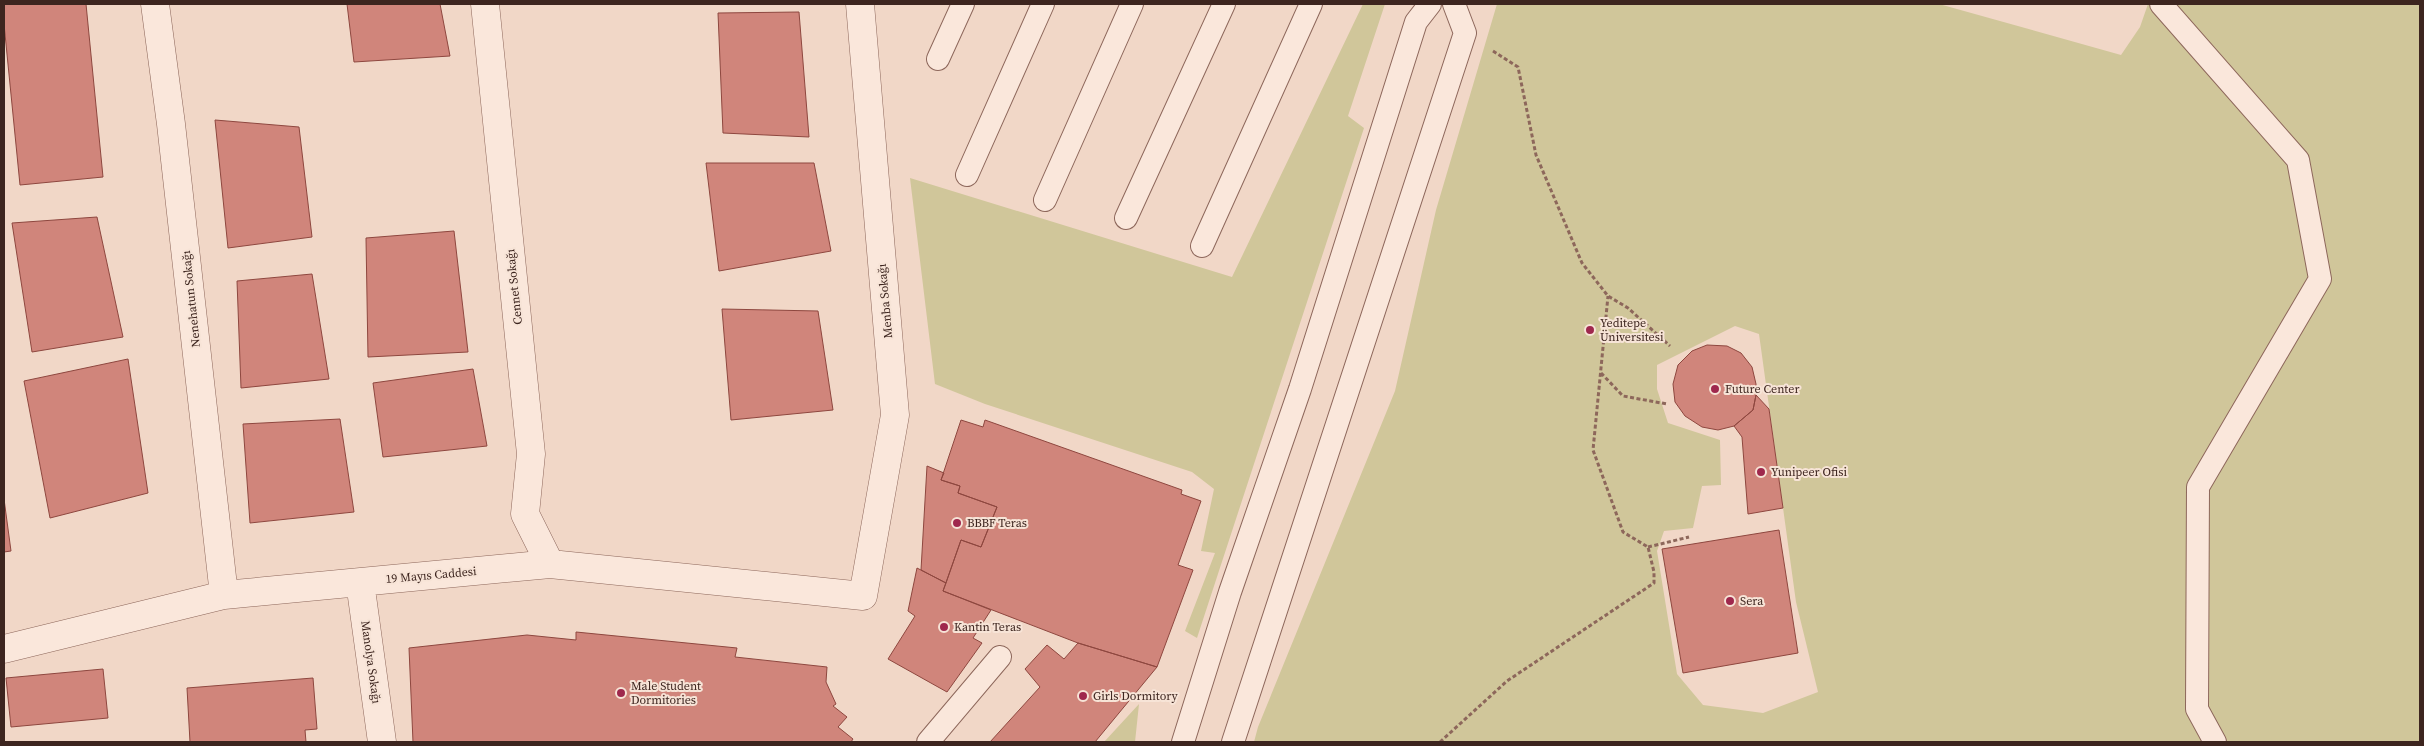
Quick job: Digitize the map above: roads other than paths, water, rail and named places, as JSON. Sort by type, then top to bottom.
[{"type":"street","name":"Nenehatun Sokağı","points":[[155,4],[171,124],[224,595]]},
{"type":"street","name":"Cennet Sokağı","points":[[485,4],[531,454],[525,514],[550,564]]},
{"type":"street","name":"Menba Sokağı","points":[[860,4],[895,415],[863,596]]},
{"type":"street","name":"19 Mayıs Caddesi","points":[[4,649],[224,595],[550,564],[863,596]]},
{"type":"street","name":"Manolya Sokağı","points":[[360,582],[382,742]]},
{"type":"lane","points":[[938,59],[963,4]]},
{"type":"lane","points":[[967,175],[1043,4]]},
{"type":"lane","points":[[1046,200],[1132,4]]},
{"type":"lane","points":[[1126,218],[1224,4]]},
{"type":"lane","points":[[1202,246],[1310,4]]},
{"type":"lane","points":[[1183,742],[1230,592],[1300,388],[1416,22],[1430,4]]},
{"type":"lane","points":[[1233,742],[1464,33],[1454,4]]},
{"type":"lane","points":[[2162,4],[2298,160],[2320,279],[2198,487],[2197,709],[2215,742]]},
{"type":"lane","points":[[928,742],[1000,657]]},
{"type":"place","name":"Yeditepe Üniversitesi","points":[[1590,330]]},
{"type":"place","name":"Future Center","points":[[1715,389]]},
{"type":"place","name":"Yunipeer Ofisi","points":[[1761,472]]},
{"type":"place","name":"BBBF Teras","points":[[957,523]]},
{"type":"place","name":"Sera","points":[[1730,601]]},
{"type":"place","name":"Kantin Teras","points":[[944,627]]},
{"type":"place","name":"Male Student Dormitories","points":[[621,693]]},
{"type":"place","name":"Girls Dormitory","points":[[1083,696]]}]
